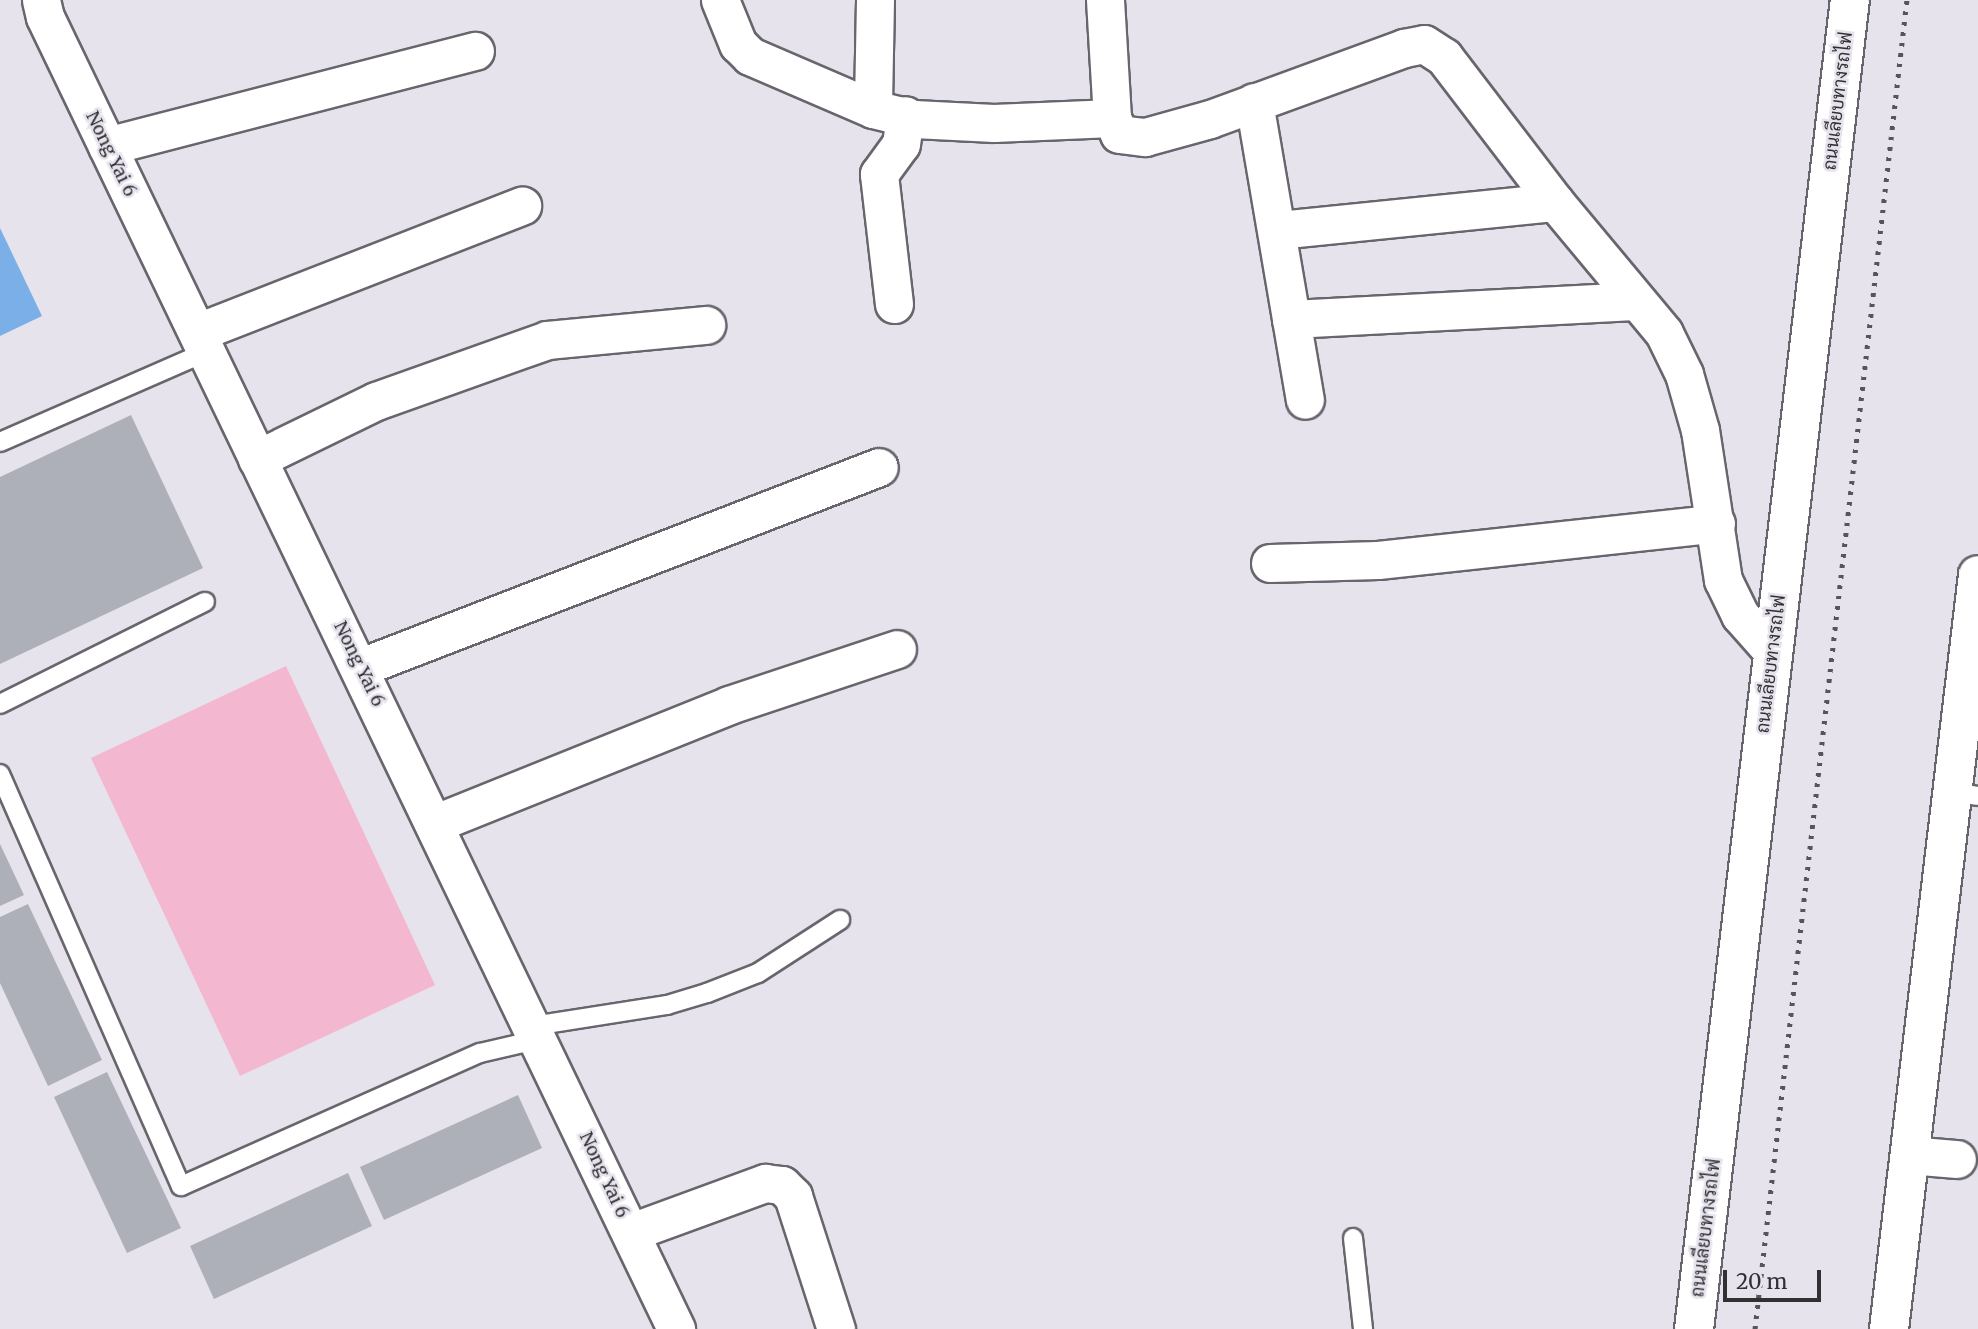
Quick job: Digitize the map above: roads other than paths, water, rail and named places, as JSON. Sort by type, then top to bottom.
[{"type":"street","name":"Nong Yai 6","points":[[41,0],[107,146],[361,667],[676,1329]]},
{"type":"street","points":[[720,0],[738,44],[750,56],[889,112],[994,123],[1112,118]]},
{"type":"street","points":[[875,0],[889,112],[901,144],[879,174],[894,304]]},
{"type":"street","points":[[1105,0],[1112,118],[1119,134],[1145,136],[1255,102],[1404,48],[1424,44],[1444,57],[1555,202],[1634,301],[1664,333],[1684,374],[1700,430],[1723,580],[1740,615],[1772,651]]},
{"type":"street","name":"ถนนเลียบทางรถไฟ","points":[[1694,1329],[1850,0]]},
{"type":"street","points":[[107,146],[475,51]]},
{"type":"street","points":[[1255,102],[1305,400]]},
{"type":"street","points":[[1278,230],[1555,202]]},
{"type":"street","points":[[203,341],[522,206]]},
{"type":"street","points":[[1291,319],[1634,301]]},
{"type":"street","points":[[257,458],[376,401],[547,340],[706,325]]},
{"type":"street","points":[[361,667],[879,467]]},
{"type":"street","points":[[1270,563],[1378,561],[1716,523]]},
{"type":"street","points":[[1889,1329],[1909,1155],[1965,794],[1978,575]]},
{"type":"street","points":[[436,823],[729,705],[897,649]]},
{"type":"street","points":[[1909,1155],[1957,1159]]},
{"type":"street","points":[[631,1233],[765,1183],[782,1185],[793,1195],[835,1329]]},
{"type":"lane","points":[[0,442],[203,341]]},
{"type":"lane","points":[[0,704],[205,602]]},
{"type":"lane","points":[[0,774],[181,1186],[480,1053],[536,1032],[667,1005],[707,993],[758,972],[840,920]]},
{"type":"lane","points":[[1353,1238],[1363,1329]]},
{"type":"water","points":[[0,228],[42,316],[0,336]]},
{"type":"railway","points":[[1755,1329],[1907,0]]}]
